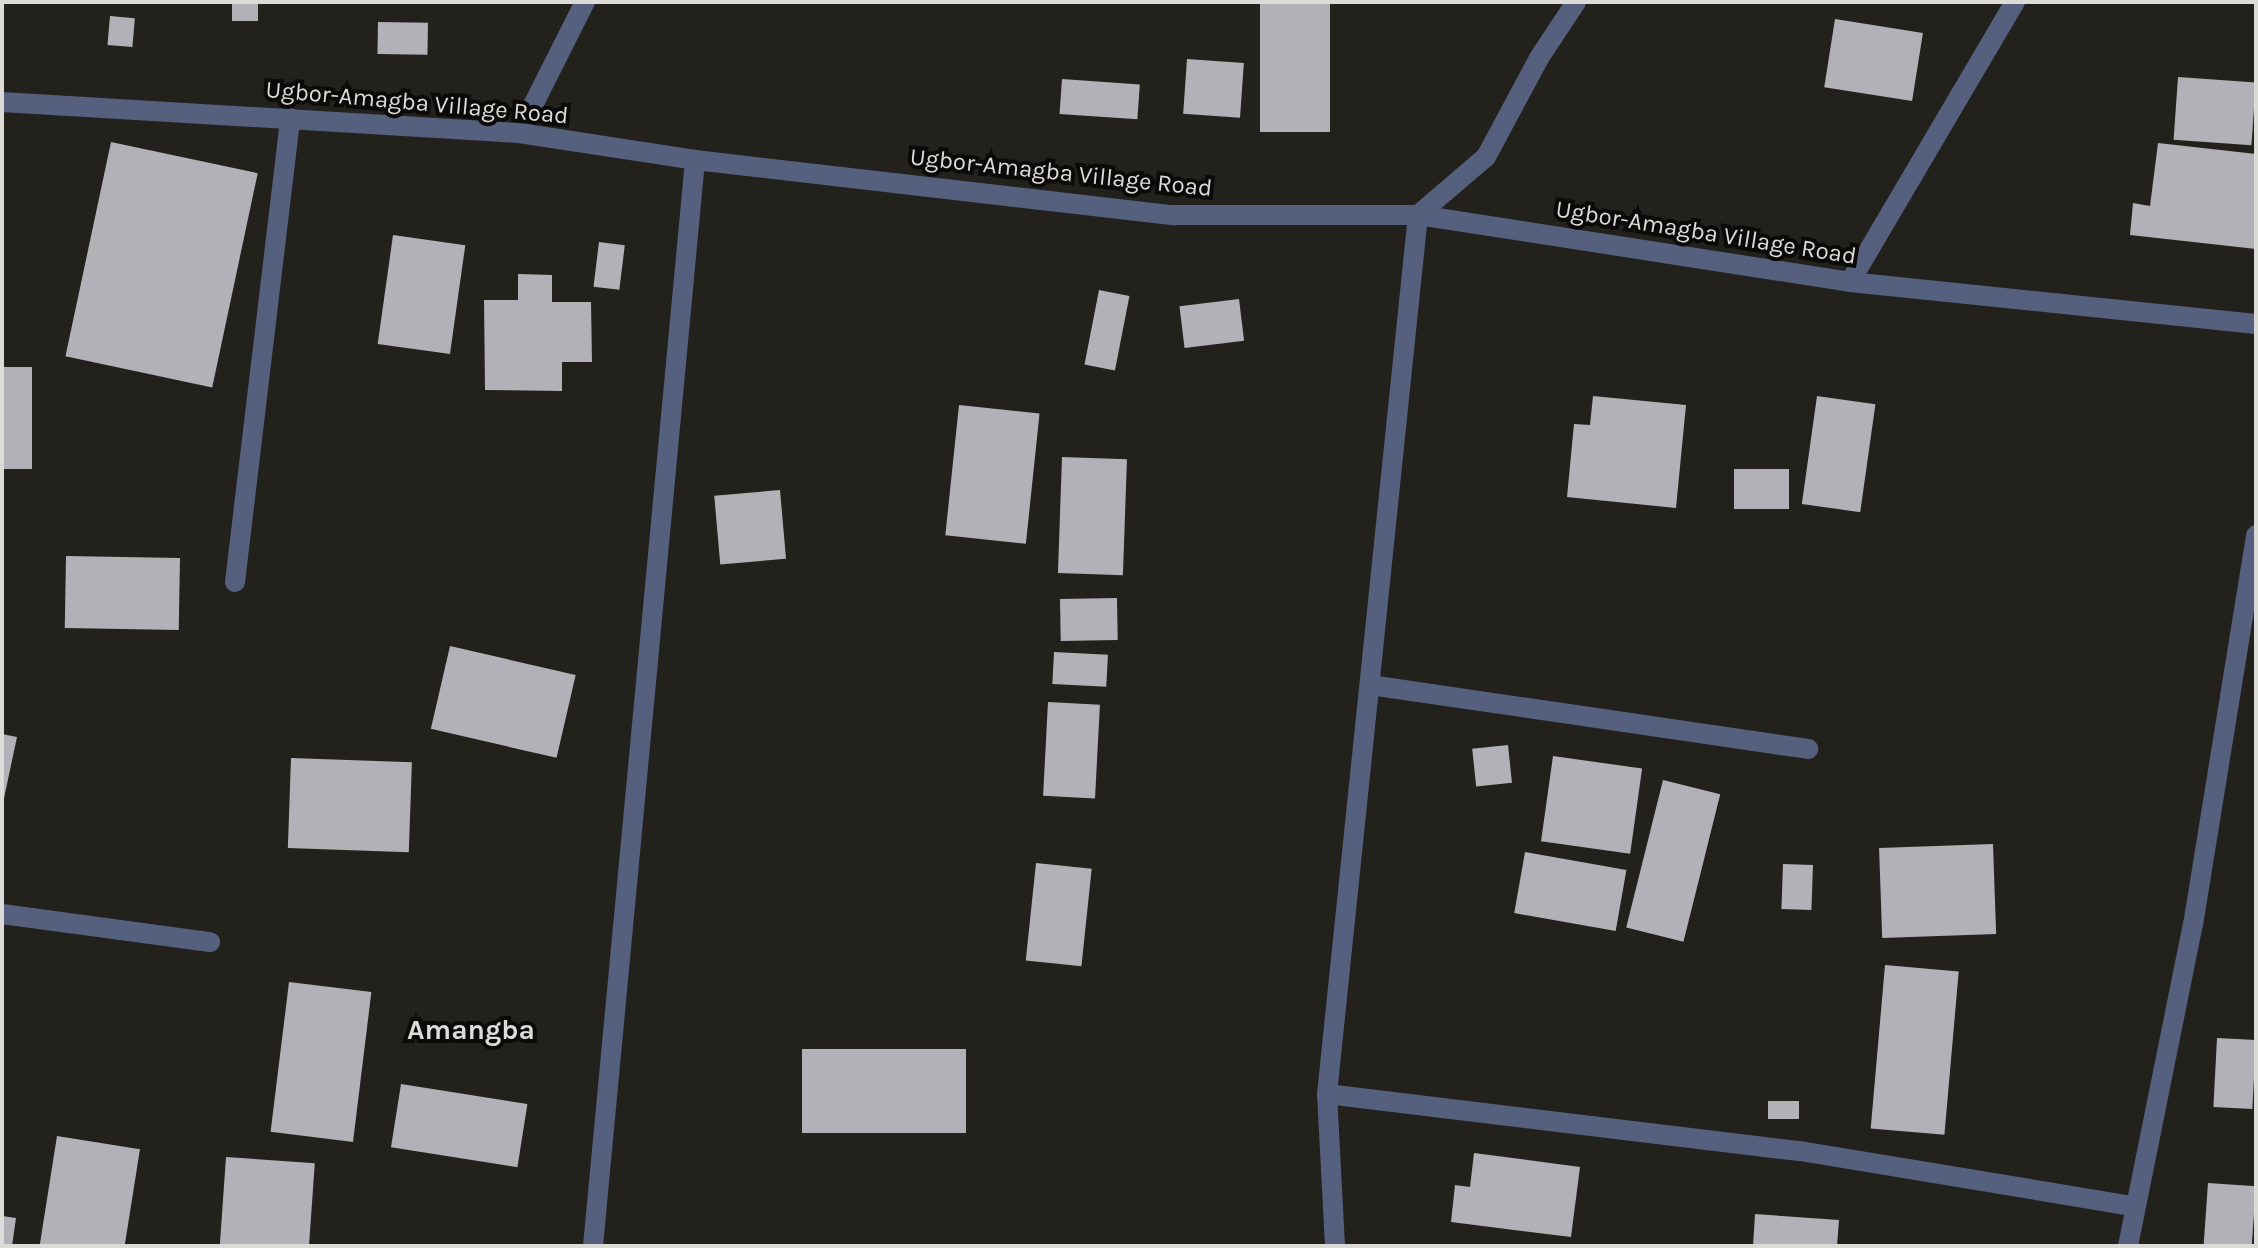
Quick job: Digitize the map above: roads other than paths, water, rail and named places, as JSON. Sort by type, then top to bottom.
[{"type":"street","points":[[519,133],[585,2]]},
{"type":"street","points":[[1335,1246],[1327,1094],[1418,215],[1486,157],[1539,58],[1576,2]]},
{"type":"street","points":[[1850,282],[2015,2]]},
{"type":"street","name":"Ugbor-Amagba Village Road","points":[[2,102],[519,133],[695,160],[1174,215],[1418,215],[1850,282],[2256,324]]},
{"type":"street","points":[[235,582],[290,118]]},
{"type":"street","points":[[593,1246],[695,160]]},
{"type":"street","points":[[2128,1246],[2132,1206],[2193,925],[2256,535]]},
{"type":"street","points":[[1370,685],[1808,749]]},
{"type":"street","points":[[2,914],[210,942]]},
{"type":"street","points":[[1327,1094],[1800,1151],[2132,1206]]},
{"type":"district","name":"Amangba","points":[[471,1030]]}]
